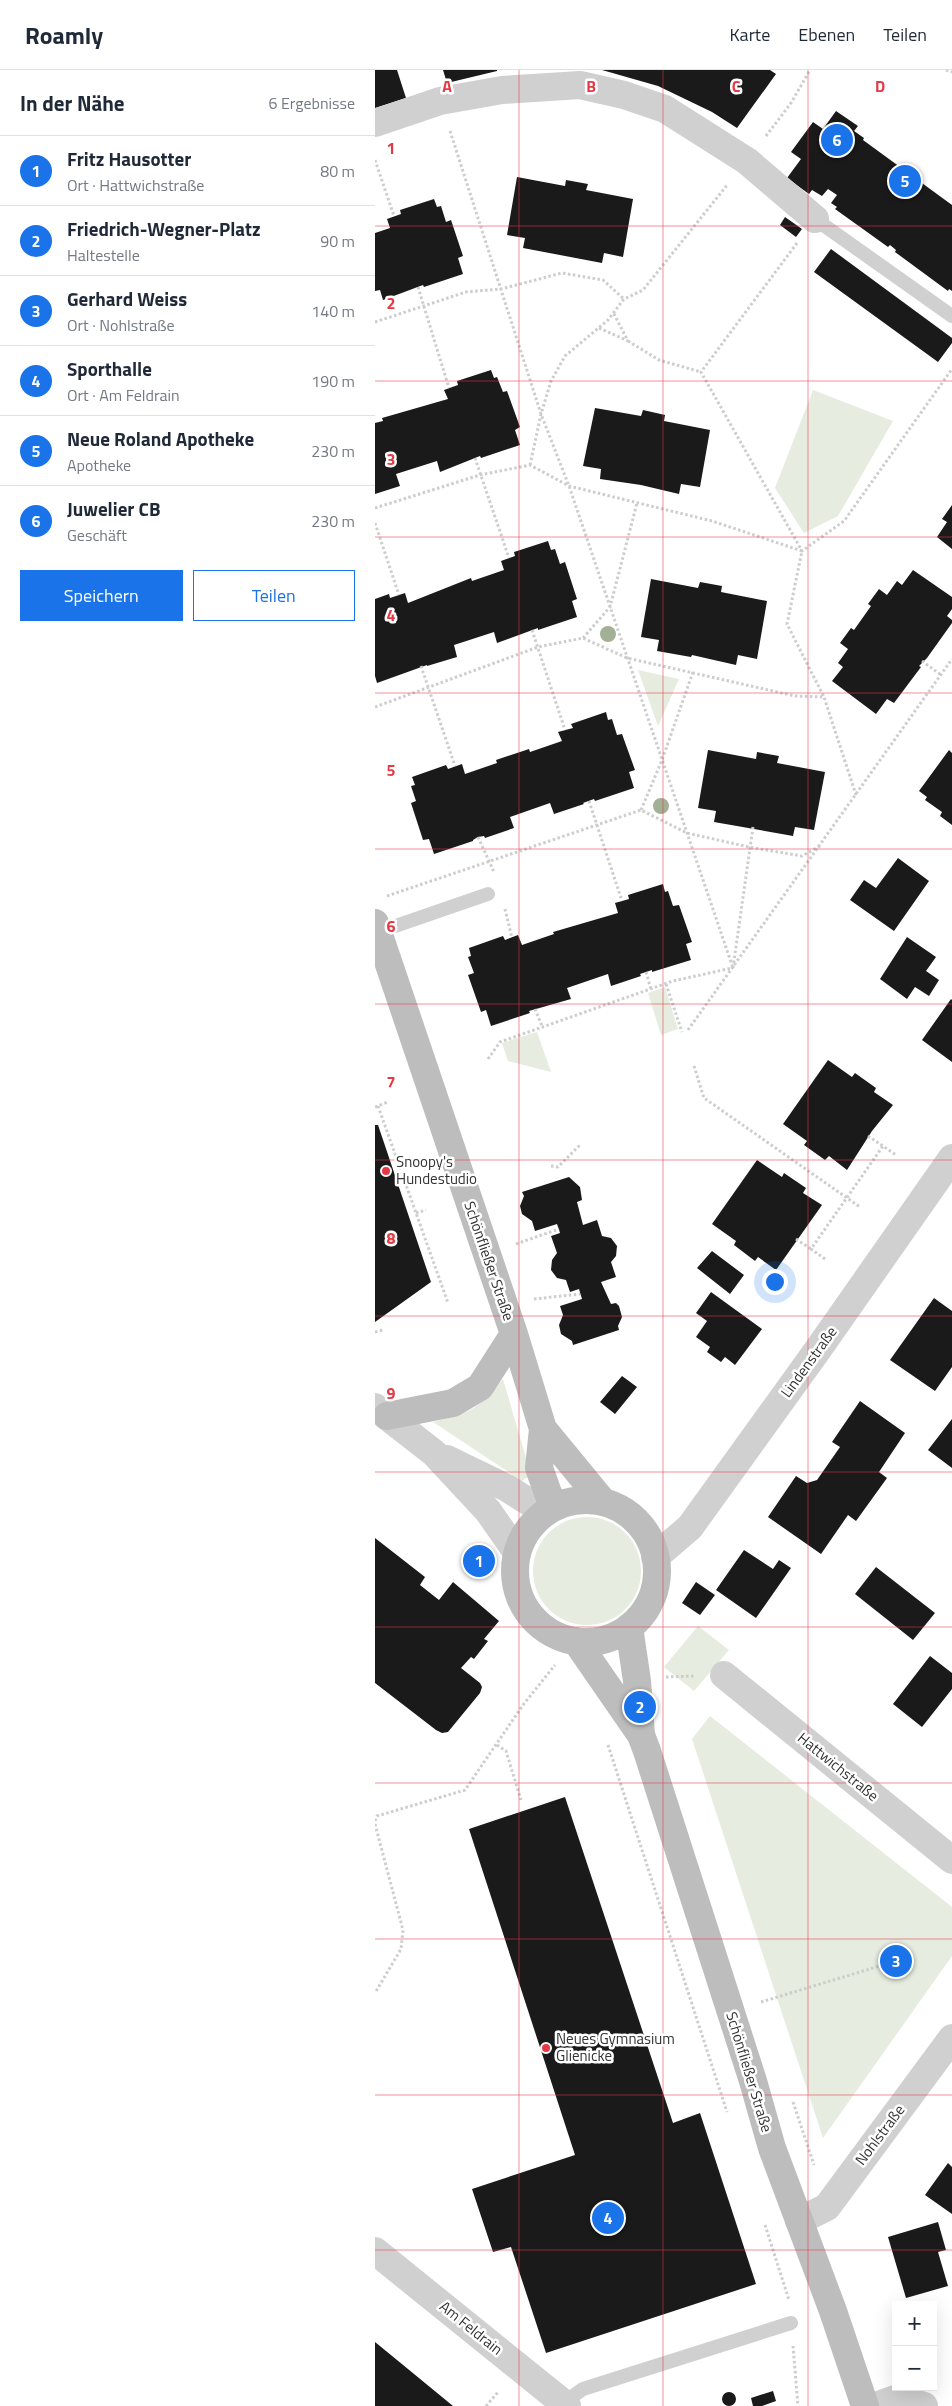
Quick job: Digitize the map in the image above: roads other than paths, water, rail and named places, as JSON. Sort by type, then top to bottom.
[{"type":"main road","name":"Schönfließer Straße","points":[[378,917],[543,1429],[603,1502]]},
{"type":"main road","points":[[381,1412],[453,1403],[480,1387],[510,1322]]},
{"type":"main road","name":"Schönfließer Straße","points":[[543,1429],[539,1468],[549,1510]]},
{"type":"main road","points":[[579,1501],[603,1502],[621,1509],[637,1522],[649,1538],[655,1557],[656,1578],[651,1599],[639,1618],[629,1627],[608,1638],[594,1642],[575,1641],[551,1632],[530,1615],[521,1600],[516,1583],[517,1551],[527,1531],[549,1510],[579,1501]]},
{"type":"main road","name":"Schönfließer Straße","points":[[629,1627],[637,1681],[641,1735],[753,2081],[772,2148],[833,2311],[865,2406]]},
{"type":"main road","name":"Schönfließer Straße","points":[[575,1641],[641,1735]]},
{"type":"street","points":[[375,123],[441,101],[501,90],[580,85],[624,95],[665,109],[747,161],[815,219]]},
{"type":"street","name":"Lindenstraße","points":[[655,1557],[689,1527],[819,1348],[952,1158]]},
{"type":"street","points":[[381,1412],[434,1453],[488,1511],[517,1551]]},
{"type":"street","points":[[434,1453],[549,1510]]},
{"type":"street","name":"Hattwichstraße","points":[[724,1675],[952,1860]]},
{"type":"street","name":"Nohlstraße","points":[[799,2221],[827,2207],[952,2038]]},
{"type":"street","name":"Am Feldrain","points":[[375,2250],[565,2404]]},
{"type":"street","points":[[876,2406],[897,2398],[924,2406]]},
{"type":"lane","points":[[815,219],[952,316]]},
{"type":"lane","points":[[378,917],[488,894]]},
{"type":"lane","points":[[565,2404],[583,2389],[791,2323]]},
{"type":"place","name":"Juwelier CB","points":[[837,140]]},
{"type":"place","name":"Neue Roland Apotheke","points":[[905,181]]},
{"type":"place","name":"Snoopy's Hundestudio","points":[[386,1171]]},
{"type":"place","name":"Fritz Hausotter","points":[[479,1561]]},
{"type":"place","name":"Friedrich-Wegner-Platz","points":[[640,1707]]},
{"type":"place","name":"Gerhard Weiss","points":[[896,1961]]},
{"type":"place","name":"Neues Gymnasium Glienicke","points":[[546,2048]]},
{"type":"place","name":"Sporthalle","points":[[608,2218]]}]
